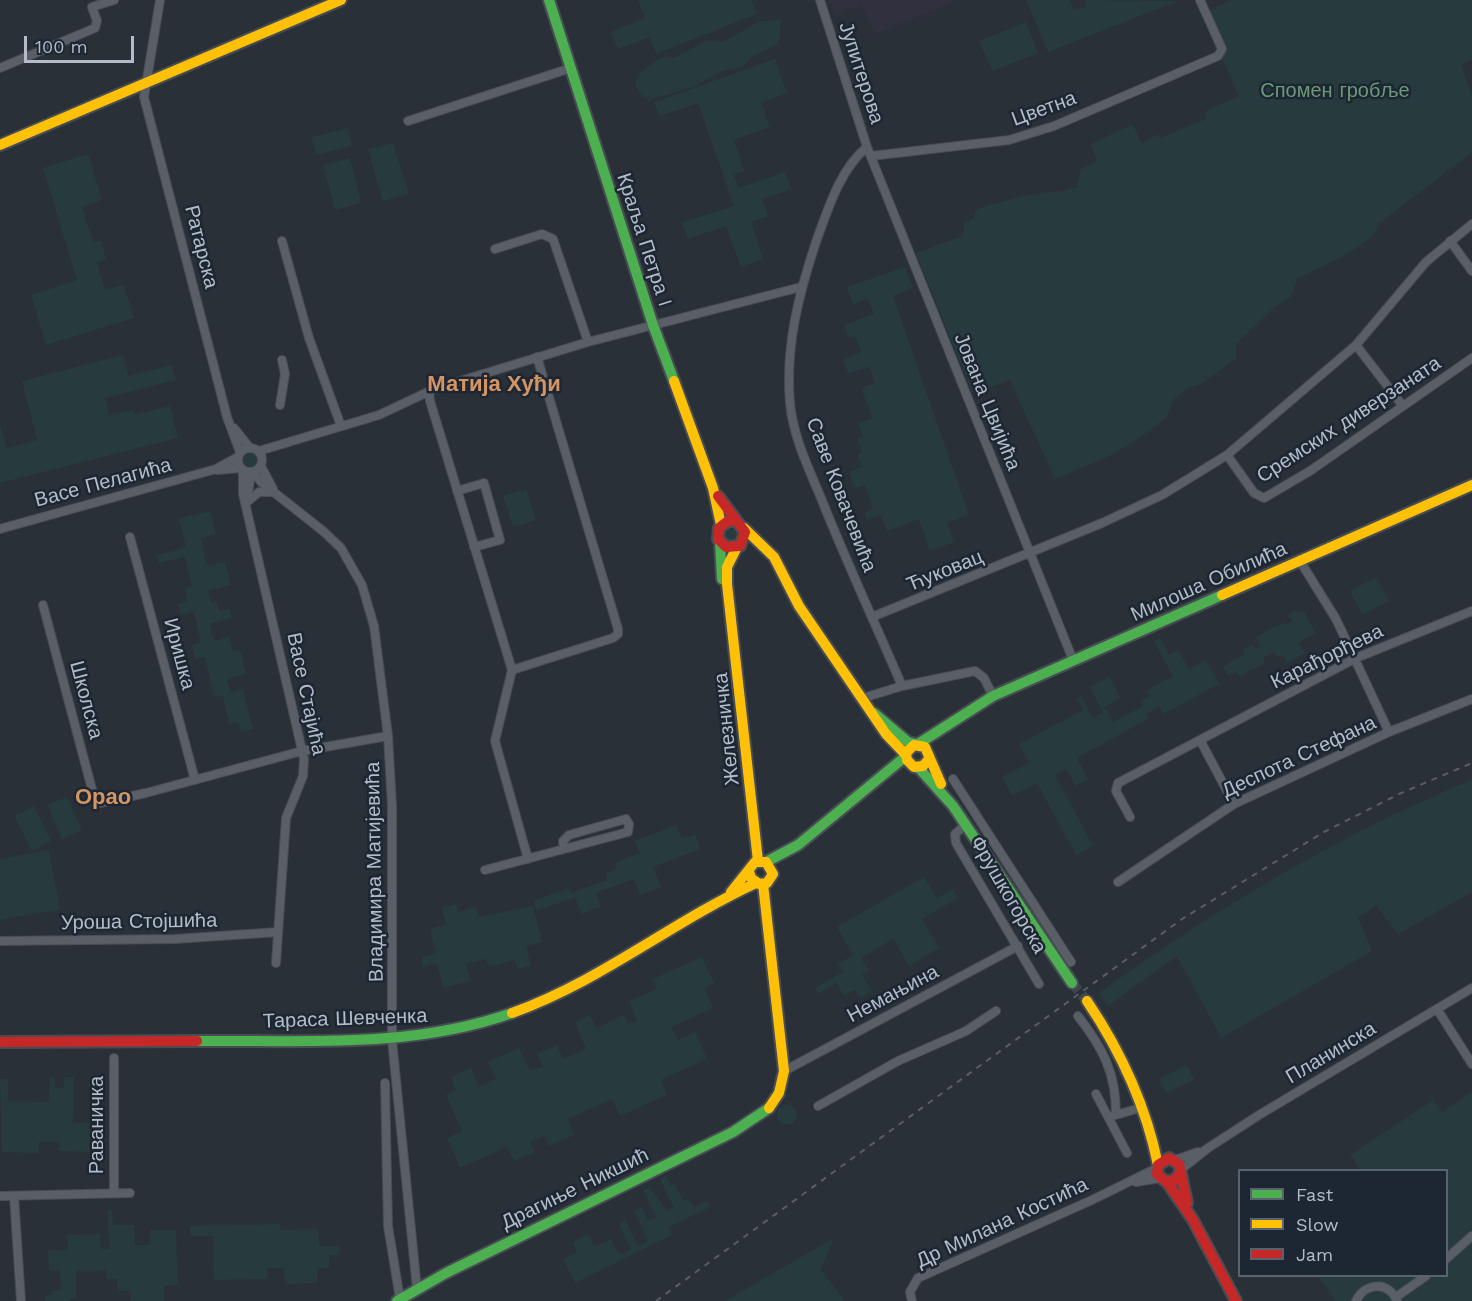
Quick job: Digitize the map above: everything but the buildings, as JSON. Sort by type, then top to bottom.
[{"type":"street","points":[[0,68],[95,28],[97,21],[92,8],[114,0]]},
{"type":"street","name":"Ратарска","points":[[160,0],[145,85],[149,117],[227,417],[239,455],[247,471]]},
{"type":"street","points":[[0,145],[341,0]]},
{"type":"street","name":"Краља Петра I","points":[[549,0],[652,325],[713,488],[721,525]]},
{"type":"street","name":"Јупитерова","points":[[819,0],[871,156]]},
{"type":"street","name":"Цветна","points":[[871,156],[1009,140],[1054,126],[1218,56],[1222,49],[1200,0]]},
{"type":"street","points":[[408,121],[571,68]]},
{"type":"street","name":"Саве Ковачевића","points":[[867,147],[852,160],[843,176],[826,215],[801,287],[789,372],[790,403],[796,433],[845,559],[902,686]]},
{"type":"street","name":"Јована Цвијића","points":[[871,156],[1074,660]]},
{"type":"street","name":"Ћуковац","points":[[872,617],[1030,555],[1162,495],[1227,455],[1356,345],[1426,262],[1472,224]]},
{"type":"street","points":[[495,249],[542,234],[553,239],[588,342]]},
{"type":"street","points":[[282,241],[309,338],[341,426]]},
{"type":"street","points":[[1450,241],[1472,271]]},
{"type":"street","points":[[250,448],[259,451],[380,415],[429,391],[588,342],[801,287]]},
{"type":"street","points":[[1356,345],[1402,405]]},
{"type":"street","points":[[512,670],[613,638],[618,634],[537,357]]},
{"type":"street","name":"Сремских диверзаната","points":[[1227,455],[1254,493],[1264,498],[1310,471],[1472,358]]},
{"type":"street","points":[[280,405],[285,375],[282,360]]},
{"type":"street","points":[[429,391],[512,670],[495,741],[528,859]]},
{"type":"street","name":"Ратарска","points":[[227,417],[250,448]]},
{"type":"street","points":[[247,471],[262,463],[292,440]]},
{"type":"street","name":"Васе Пелагића","points":[[216,470],[250,448]]},
{"type":"street","name":"Владимира Матијевића","points":[[259,451],[275,493]]},
{"type":"street","name":"Васе Пелагића","points":[[0,529],[216,470],[247,471]]},
{"type":"street","name":"Владимира Матијевића","points":[[247,471],[324,531],[340,548],[362,585],[376,638],[388,736],[394,894],[392,1040],[417,1289]]},
{"type":"street","name":"Васе Стајића","points":[[247,471],[247,502],[302,751],[303,776],[286,818],[276,963]]},
{"type":"street","points":[[457,490],[484,483],[500,540],[474,547]]},
{"type":"street","name":"Милоша Обилића","points":[[917,744],[993,696],[1181,616],[1472,485]]},
{"type":"street","name":"Краља Петра I","points":[[713,488],[740,525]]},
{"type":"street","points":[[247,502],[259,492],[275,493]]},
{"type":"street","points":[[781,573],[759,550],[751,545],[726,547],[720,543],[718,532],[721,525],[740,525],[769,551],[781,573],[799,606],[886,734],[916,767]]},
{"type":"street","points":[[739,547],[746,536],[740,525]]},
{"type":"street","name":"Иришка","points":[[130,537],[195,780]]},
{"type":"street","name":"Железничка","points":[[720,543],[719,566],[728,593]]},
{"type":"street","name":"Железничка","points":[[739,547],[727,567],[728,593],[762,861]]},
{"type":"street","points":[[1300,561],[1336,619],[1389,732]]},
{"type":"street","name":"Школска","points":[[43,605],[93,793],[99,801],[104,803],[195,780]]},
{"type":"street","name":"Карађорђева","points":[[1130,817],[1116,791],[1118,783],[1356,658],[1472,611]]},
{"type":"street","points":[[863,698],[902,686],[975,671],[984,678],[993,696]]},
{"type":"street","name":"Деспота Стефана","points":[[1118,882],[1234,804],[1389,732],[1472,699]]},
{"type":"street","points":[[873,712],[908,742],[926,748],[929,757],[916,767],[897,771],[877,782]]},
{"type":"street","name":"Милоша Обилића","points":[[929,757],[939,738],[963,715]]},
{"type":"street","points":[[195,780],[302,751],[388,736]]},
{"type":"street","points":[[1200,740],[1234,804]]},
{"type":"street","points":[[759,884],[769,880],[798,844],[877,782],[906,755],[910,747],[917,744]]},
{"type":"street","name":"Фрушкогорска","points":[[929,757],[953,808]]},
{"type":"street","name":"Фрушкогорска","points":[[916,767],[953,808],[1042,943],[1072,983]]},
{"type":"street","name":"Фрушкогорска","points":[[953,779],[1071,962]]},
{"type":"street","points":[[485,870],[628,832],[629,824],[626,819],[569,835],[563,840],[564,849]]},
{"type":"street","name":"Фрушкогорска","points":[[965,825],[955,834],[956,843],[1039,984]]},
{"type":"street","points":[[784,1071],[759,884],[751,878],[749,871],[752,865],[798,844]]},
{"type":"street","points":[[762,861],[771,867],[772,874]]},
{"type":"street","name":"Тараса Шевченка","points":[[729,895],[749,871]]},
{"type":"street","name":"Фрушкогорска","points":[[1001,881],[1015,872]]},
{"type":"street","name":"Тараса Шевченка","points":[[0,1042],[392,1040],[429,1036],[479,1025],[546,998],[604,971],[729,895],[759,884]]},
{"type":"street","name":"Уроша Стојшића","points":[[0,941],[175,939],[278,932]]},
{"type":"street","name":"Немањина","points":[[784,1071],[1018,946]]},
{"type":"street","name":"Планинска","points":[[1176,1166],[1472,988]]},
{"type":"street","points":[[1087,1001],[1107,1032],[1153,1136],[1176,1166],[1192,1220]]},
{"type":"street","points":[[1437,1009],[1472,1064]]},
{"type":"street","points":[[818,1107],[898,1061],[966,1031],[996,1011]]},
{"type":"street","points":[[1078,1016],[1095,1038],[1114,1079],[1113,1115]]},
{"type":"street","name":"Раваничка","points":[[114,1058],[114,1193]]},
{"type":"street","name":"Драгиње Никшић","points":[[399,1300],[733,1132],[768,1110],[780,1094],[784,1071]]},
{"type":"street","points":[[385,1083],[388,1226],[399,1300]]},
{"type":"street","points":[[1096,1094],[1113,1115],[1127,1153]]},
{"type":"street","points":[[1113,1115],[1140,1108]]},
{"type":"street","points":[[1153,1136],[1160,1173],[1192,1220],[1236,1301]]},
{"type":"street","points":[[1160,1173],[1164,1159],[1176,1166]]},
{"type":"street","points":[[1160,1173],[1176,1166]]},
{"type":"street","name":"Др Милана Костића","points":[[912,1301],[910,1292],[918,1278],[1123,1185],[1160,1173]]},
{"type":"street","name":"Раваничка","points":[[0,1196],[130,1192]]},
{"type":"street","points":[[14,1196],[21,1301]]},
{"type":"street","points":[[1448,1257],[1472,1236]]},
{"type":"street","points":[[1356,1301],[1367,1288],[1378,1286],[1389,1289],[1397,1299],[1424,1277]]},
{"type":"shaded area","points":[[829,0],[958,0],[875,34],[861,4],[835,15]]},
{"type":"green space","points":[[638,0],[751,0],[757,14],[656,54],[650,37],[618,49],[611,32],[645,18]]},
{"type":"green space","points":[[1026,0],[1070,0],[1073,9],[1086,7],[1085,0],[1178,1],[1048,52]]},
{"type":"green space","name":"Спомен гробље","points":[[1232,0],[1472,0],[1472,60],[1461,64],[1472,97],[1472,152],[1380,223],[1369,239],[1358,247],[1297,279],[1292,296],[1275,307],[1236,344],[1236,359],[1201,384],[1189,387],[1172,401],[1167,417],[1138,439],[1111,455],[1055,479],[1010,380],[973,394],[916,253],[963,236],[964,223],[974,218],[975,210],[1018,197],[1077,187],[1081,169],[1097,161],[1091,144],[1133,124],[1141,143],[1159,134],[1160,138],[1206,119],[1204,112],[1239,96],[1222,59],[1209,10]]},
{"type":"green space","points":[[781,20],[779,43],[752,57],[742,67],[723,71],[693,87],[648,100],[641,95],[635,85],[639,74],[661,57],[674,58],[706,41],[723,42],[760,21]]},
{"type":"green space","points":[[1026,22],[1038,53],[992,71],[979,41]]},
{"type":"green space","points":[[775,59],[787,93],[761,103],[770,127],[734,140],[744,171],[734,175],[739,188],[785,172],[791,189],[762,199],[768,216],[751,222],[763,259],[741,267],[726,226],[688,239],[682,222],[734,206],[698,103],[659,116],[654,102]]},
{"type":"green space","points":[[348,128],[352,146],[316,155],[311,137]]},
{"type":"green space","points":[[393,143],[409,194],[383,201],[368,149]]},
{"type":"green space","points":[[88,154],[102,200],[82,207],[93,242],[101,241],[106,259],[97,263],[105,290],[124,285],[134,318],[46,345],[31,295],[77,280],[43,168]]},
{"type":"green space","points":[[350,158],[361,203],[335,210],[323,165]]},
{"type":"green space","points":[[905,267],[913,288],[893,296],[969,515],[947,523],[954,542],[930,551],[919,519],[887,531],[881,515],[867,520],[864,513],[873,509],[865,485],[854,488],[849,472],[861,467],[857,454],[862,452],[857,439],[863,437],[858,423],[872,418],[861,388],[875,383],[869,367],[848,373],[843,359],[861,352],[856,337],[849,339],[844,325],[874,314],[868,299],[853,304],[847,287]]},
{"type":"green space","points":[[123,355],[128,376],[172,365],[176,380],[105,398],[109,415],[133,410],[134,415],[170,406],[178,438],[0,483],[0,425],[7,448],[37,440],[22,381]]},
{"type":"green space","points":[[250,453],[255,455],[257,460],[255,465],[250,467],[245,465],[243,460],[245,455]]},
{"type":"green space","points":[[526,489],[536,520],[513,527],[503,496]]},
{"type":"green space","points":[[210,511],[216,534],[201,538],[207,566],[225,562],[231,585],[208,591],[211,603],[217,602],[219,611],[230,609],[232,618],[210,624],[214,641],[229,637],[233,651],[240,649],[246,674],[227,679],[230,692],[243,689],[253,729],[241,732],[238,722],[229,724],[223,696],[214,697],[205,657],[195,659],[192,645],[201,642],[194,612],[181,615],[178,604],[188,602],[185,588],[192,586],[185,557],[159,563],[157,555],[186,548],[179,518]]},
{"type":"green space","points":[[729,526],[735,526],[741,534],[737,542],[729,544],[723,538],[724,530]]},
{"type":"green space","points":[[1376,577],[1389,601],[1363,615],[1350,591]]},
{"type":"green space","points":[[1296,610],[1298,613],[1303,610],[1316,633],[1299,642],[1305,653],[1287,663],[1282,655],[1278,657],[1274,652],[1263,658],[1265,663],[1239,677],[1236,672],[1228,676],[1223,666],[1245,654],[1243,649],[1253,644],[1256,649],[1260,647],[1256,637],[1284,622],[1286,625],[1292,622],[1288,615]]},
{"type":"green space","points":[[1160,638],[1169,655],[1178,650],[1189,669],[1206,660],[1219,684],[1164,714],[1160,707],[1145,714],[1148,719],[1077,758],[1088,779],[1076,786],[1066,769],[1055,775],[1093,846],[1076,855],[1037,783],[1012,796],[1002,777],[1029,763],[1019,744],[1083,710],[1077,698],[1081,696],[1093,718],[1103,712],[1090,687],[1109,676],[1121,698],[1105,707],[1113,722],[1143,706],[1140,701],[1150,696],[1147,690],[1173,676],[1154,641]]},
{"type":"green space","points":[[1472,780],[1472,892],[1398,934],[1376,905],[1358,918],[1372,951],[1221,1038],[1177,956],[1108,1006],[1099,993],[1188,932],[1279,875],[1374,824]]},
{"type":"green space","points":[[67,797],[82,830],[62,839],[47,805]]},
{"type":"green space","points":[[34,806],[51,841],[32,851],[15,816]]},
{"type":"green space","points":[[676,825],[682,839],[695,834],[700,849],[653,867],[661,887],[640,895],[634,879],[596,893],[601,907],[581,914],[575,897],[537,911],[533,901],[569,888],[571,893],[607,880],[606,873],[617,869],[615,863],[640,853],[635,841]]},
{"type":"green space","points":[[49,850],[60,909],[0,920],[0,859]]},
{"type":"green space","points":[[924,877],[937,898],[953,889],[958,898],[922,919],[939,948],[909,966],[893,939],[861,958],[869,971],[862,975],[872,991],[860,998],[855,990],[844,996],[836,983],[818,994],[815,988],[843,972],[838,964],[853,955],[837,927]]},
{"type":"green space","points":[[456,904],[458,912],[476,907],[479,917],[533,906],[542,942],[526,946],[531,966],[518,969],[515,960],[489,967],[486,959],[466,964],[471,981],[443,988],[437,963],[423,967],[421,957],[436,953],[430,929],[446,924],[442,908]]},
{"type":"green space","points":[[702,957],[714,983],[704,988],[713,1008],[671,1027],[678,1040],[696,1032],[707,1059],[661,1080],[667,1095],[620,1116],[612,1099],[568,1119],[574,1135],[549,1146],[544,1136],[530,1142],[535,1152],[514,1161],[507,1147],[460,1168],[447,1138],[462,1131],[446,1095],[456,1090],[451,1077],[471,1068],[479,1087],[496,1079],[488,1062],[519,1048],[530,1071],[543,1066],[537,1054],[557,1045],[563,1059],[586,1049],[575,1022],[590,1015],[596,1028],[624,1015],[628,1024],[637,1020],[629,1001],[657,989],[653,979]]},
{"type":"green space","points":[[1187,1065],[1194,1080],[1166,1093],[1159,1079]]},
{"type":"green space","points":[[50,1077],[55,1077],[55,1087],[64,1088],[64,1077],[74,1077],[73,1122],[91,1123],[90,1152],[59,1151],[59,1142],[39,1142],[38,1153],[2,1152],[0,1079],[8,1079],[8,1101],[49,1102]]},
{"type":"green space","points":[[1472,1092],[1472,1301],[1335,1301],[1319,1277],[1448,1277],[1448,1169],[1360,1169],[1350,1155],[1433,1100],[1442,1112]]},
{"type":"green space","points":[[787,1105],[794,1108],[797,1115],[794,1122],[787,1125],[780,1122],[777,1115],[780,1108]]},
{"type":"green space","points":[[666,1176],[671,1186],[675,1184],[683,1201],[689,1199],[694,1207],[707,1201],[710,1207],[669,1227],[672,1235],[575,1283],[563,1259],[577,1252],[573,1242],[588,1234],[595,1247],[611,1239],[619,1255],[631,1249],[619,1223],[626,1220],[638,1246],[648,1241],[634,1211],[642,1207],[648,1221],[656,1217],[643,1190],[649,1187],[667,1211],[674,1208],[660,1179]]},
{"type":"green space","points":[[108,1211],[112,1211],[113,1225],[134,1225],[135,1245],[150,1245],[150,1230],[176,1230],[178,1285],[164,1285],[164,1301],[131,1301],[131,1291],[117,1291],[117,1279],[107,1279],[106,1270],[76,1271],[76,1298],[70,1298],[70,1301],[45,1301],[45,1296],[52,1295],[52,1291],[61,1290],[60,1270],[49,1270],[48,1250],[68,1250],[67,1235],[100,1234],[101,1249],[109,1249]]},
{"type":"green space","points":[[280,1224],[281,1230],[318,1229],[319,1246],[339,1246],[339,1255],[329,1255],[329,1268],[317,1268],[317,1283],[285,1284],[284,1268],[267,1268],[267,1279],[214,1280],[213,1236],[190,1236],[190,1226]]},
{"type":"green space","points":[[834,1238],[821,1270],[845,1301],[725,1301]]},
{"type":"tunnel","points":[[1072,983],[1087,1001]]},
{"type":"railway","points":[[656,1301],[1182,919],[1324,832],[1399,794],[1472,763]]},
{"type":"traffic: fast","points":[[549,0],[653,325],[674,381]]},
{"type":"traffic: fast","points":[[720,542],[722,579]]},
{"type":"traffic: fast","points":[[918,744],[993,696],[1222,595]]},
{"type":"traffic: fast","points":[[874,713],[908,742],[916,744]]},
{"type":"traffic: fast","points":[[766,862],[798,845],[906,756]]},
{"type":"traffic: fast","points":[[918,767],[953,806],[1072,983]]},
{"type":"traffic: fast","points":[[197,1041],[316,1041],[395,1037],[435,1032],[512,1013]]},
{"type":"traffic: fast","points":[[397,1301],[446,1273],[733,1132],[769,1108]]},
{"type":"traffic: slow","points":[[0,145],[341,0]]},
{"type":"traffic: slow","points":[[674,381],[713,488],[721,525]]},
{"type":"traffic: slow","points":[[1222,595],[1472,485]]},
{"type":"traffic: slow","points":[[744,528],[774,557],[799,606],[886,734],[906,755]]},
{"type":"traffic: slow","points":[[737,547],[727,567],[727,584],[758,861]]},
{"type":"traffic: slow","points":[[929,759],[923,766],[914,767],[907,760],[906,753],[914,745],[925,747],[941,784]]},
{"type":"traffic: slow","points":[[731,892],[755,862],[766,862],[773,874],[767,883],[759,884],[751,878],[749,871]]},
{"type":"traffic: slow","points":[[512,1013],[545,1000],[607,968],[694,916],[756,883]]},
{"type":"traffic: slow","points":[[763,884],[784,1071],[779,1093],[769,1108]]},
{"type":"traffic: slow","points":[[1087,1001],[1130,1079],[1146,1121],[1158,1165]]},
{"type":"traffic: jam","points":[[718,496],[745,532],[740,546],[726,547],[718,539],[719,528],[728,521],[736,521]]},
{"type":"traffic: jam","points":[[0,1042],[197,1041]]},
{"type":"traffic: jam","points":[[1179,1175],[1173,1181],[1165,1181],[1157,1174],[1158,1165],[1169,1158],[1179,1164],[1187,1203]]},
{"type":"traffic: jam","points":[[1167,1182],[1193,1220],[1236,1301]]},
{"type":"district","name":"Матија Хуђи","points":[[494,385]]},
{"type":"district","name":"Орао","points":[[103,798]]}]
